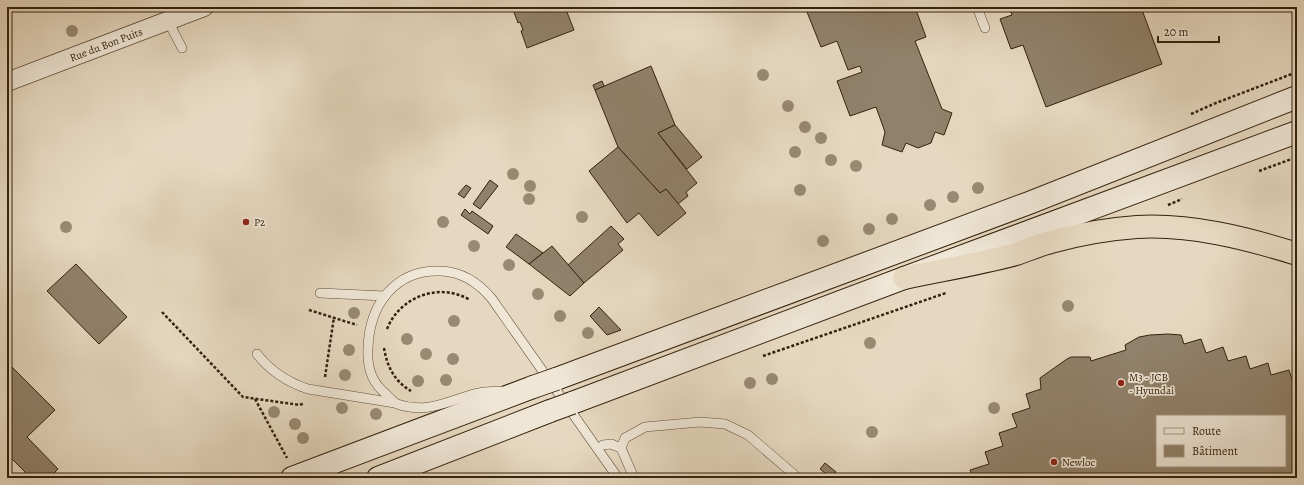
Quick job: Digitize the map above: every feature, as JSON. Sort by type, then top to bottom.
[{"type":"highway","points":[[904,278],[1016,254],[1051,242],[1075,236],[1098,231],[1138,227],[1182,228],[1228,235],[1266,244],[1297,254]]},
{"type":"main road","points":[[289,468],[556,379],[1029,203],[1297,97]]},
{"type":"main road","points":[[378,478],[550,411],[1297,132]]},
{"type":"street","name":"Rue du Bon Puits","points":[[7,82],[204,7]]},
{"type":"lane","points":[[978,7],[985,28]]},
{"type":"lane","points":[[168,20],[182,48]]},
{"type":"lane","points":[[396,403],[379,389],[371,375],[368,362],[369,329],[372,317],[385,296],[400,281],[410,276],[434,271],[447,271],[459,274],[471,279],[479,285],[492,299],[618,478]]},
{"type":"lane","points":[[320,293],[385,296]]},
{"type":"lane","points":[[257,354],[273,371],[295,385],[308,389],[419,408],[434,407],[480,392],[527,388]]},
{"type":"lane","points":[[621,448],[625,438],[645,427],[700,422],[725,424],[748,435],[798,478]]},
{"type":"lane","points":[[603,445],[611,444],[621,448],[634,478]]},
{"type":"path","points":[[1188,116],[1216,103],[1297,72]]},
{"type":"path","points":[[386,334],[390,322],[397,311],[406,303],[418,296],[427,293],[447,292],[457,294],[474,302]]},
{"type":"path","points":[[309,310],[364,327]]},
{"type":"path","points":[[162,312],[243,397],[300,405],[307,402]]},
{"type":"path","points":[[324,383],[334,318]]},
{"type":"path","points":[[384,346],[386,359],[393,374],[405,388],[414,394]]},
{"type":"path","points":[[255,399],[289,468]]},
{"type":"building","points":[[512,7],[565,7],[574,30],[527,48],[521,31],[523,30],[520,22],[518,23]]},
{"type":"building","points":[[805,7],[915,7],[926,37],[915,41],[942,109],[952,113],[944,135],[935,132],[931,143],[918,148],[906,143],[902,152],[882,145],[885,132],[876,107],[850,116],[837,81],[862,72],[860,66],[848,70],[837,41],[821,47]]},
{"type":"building","points":[[1009,7],[1141,7],[1162,64],[1046,107],[1023,45],[1011,49],[1000,19],[1012,15]]},
{"type":"building","points":[[651,66],[675,125],[658,133],[697,183],[686,192],[688,196],[678,204],[666,189],[660,193],[618,147],[595,90]]},
{"type":"building","points":[[602,81],[604,86],[595,90],[593,85]]},
{"type":"building","points":[[675,125],[702,157],[687,169],[658,133]]},
{"type":"building","points":[[618,147],[660,193],[666,189],[686,213],[658,236],[639,213],[627,223],[589,171]]},
{"type":"building","points":[[490,180],[498,186],[480,209],[473,204]]},
{"type":"building","points":[[466,185],[471,188],[464,198],[458,194]]},
{"type":"building","points":[[465,209],[470,214],[472,211],[493,226],[488,234],[461,215]]},
{"type":"building","points":[[611,226],[624,239],[618,244],[623,250],[584,283],[568,265]]},
{"type":"building","points":[[516,234],[543,253],[529,264],[506,247]]},
{"type":"building","points":[[552,246],[584,283],[570,296],[529,264]]},
{"type":"building","points":[[76,264],[127,317],[99,344],[47,291]]},
{"type":"building","points":[[599,307],[621,330],[607,335],[590,316]]},
{"type":"building","points":[[1168,334],[1181,335],[1184,344],[1201,339],[1206,353],[1223,347],[1228,361],[1246,356],[1250,369],[1268,363],[1271,375],[1289,370],[1297,396],[1297,478],[973,478],[970,470],[989,464],[985,452],[1003,446],[999,433],[1017,427],[1012,414],[1030,408],[1026,394],[1041,389],[1040,378],[1071,357],[1090,357],[1091,361],[1126,350],[1125,345],[1139,337]]},
{"type":"building","points":[[7,362],[55,410],[27,437],[58,469],[49,478],[31,478],[7,454]]},
{"type":"building","points":[[825,463],[836,472],[831,478],[820,469]]},
{"type":"place","name":"P2","points":[[246,222]]},
{"type":"place","name":"M3 - JCB - Hyundai","points":[[1121,383]]},
{"type":"place","name":"Newloc","points":[[1054,462]]}]
